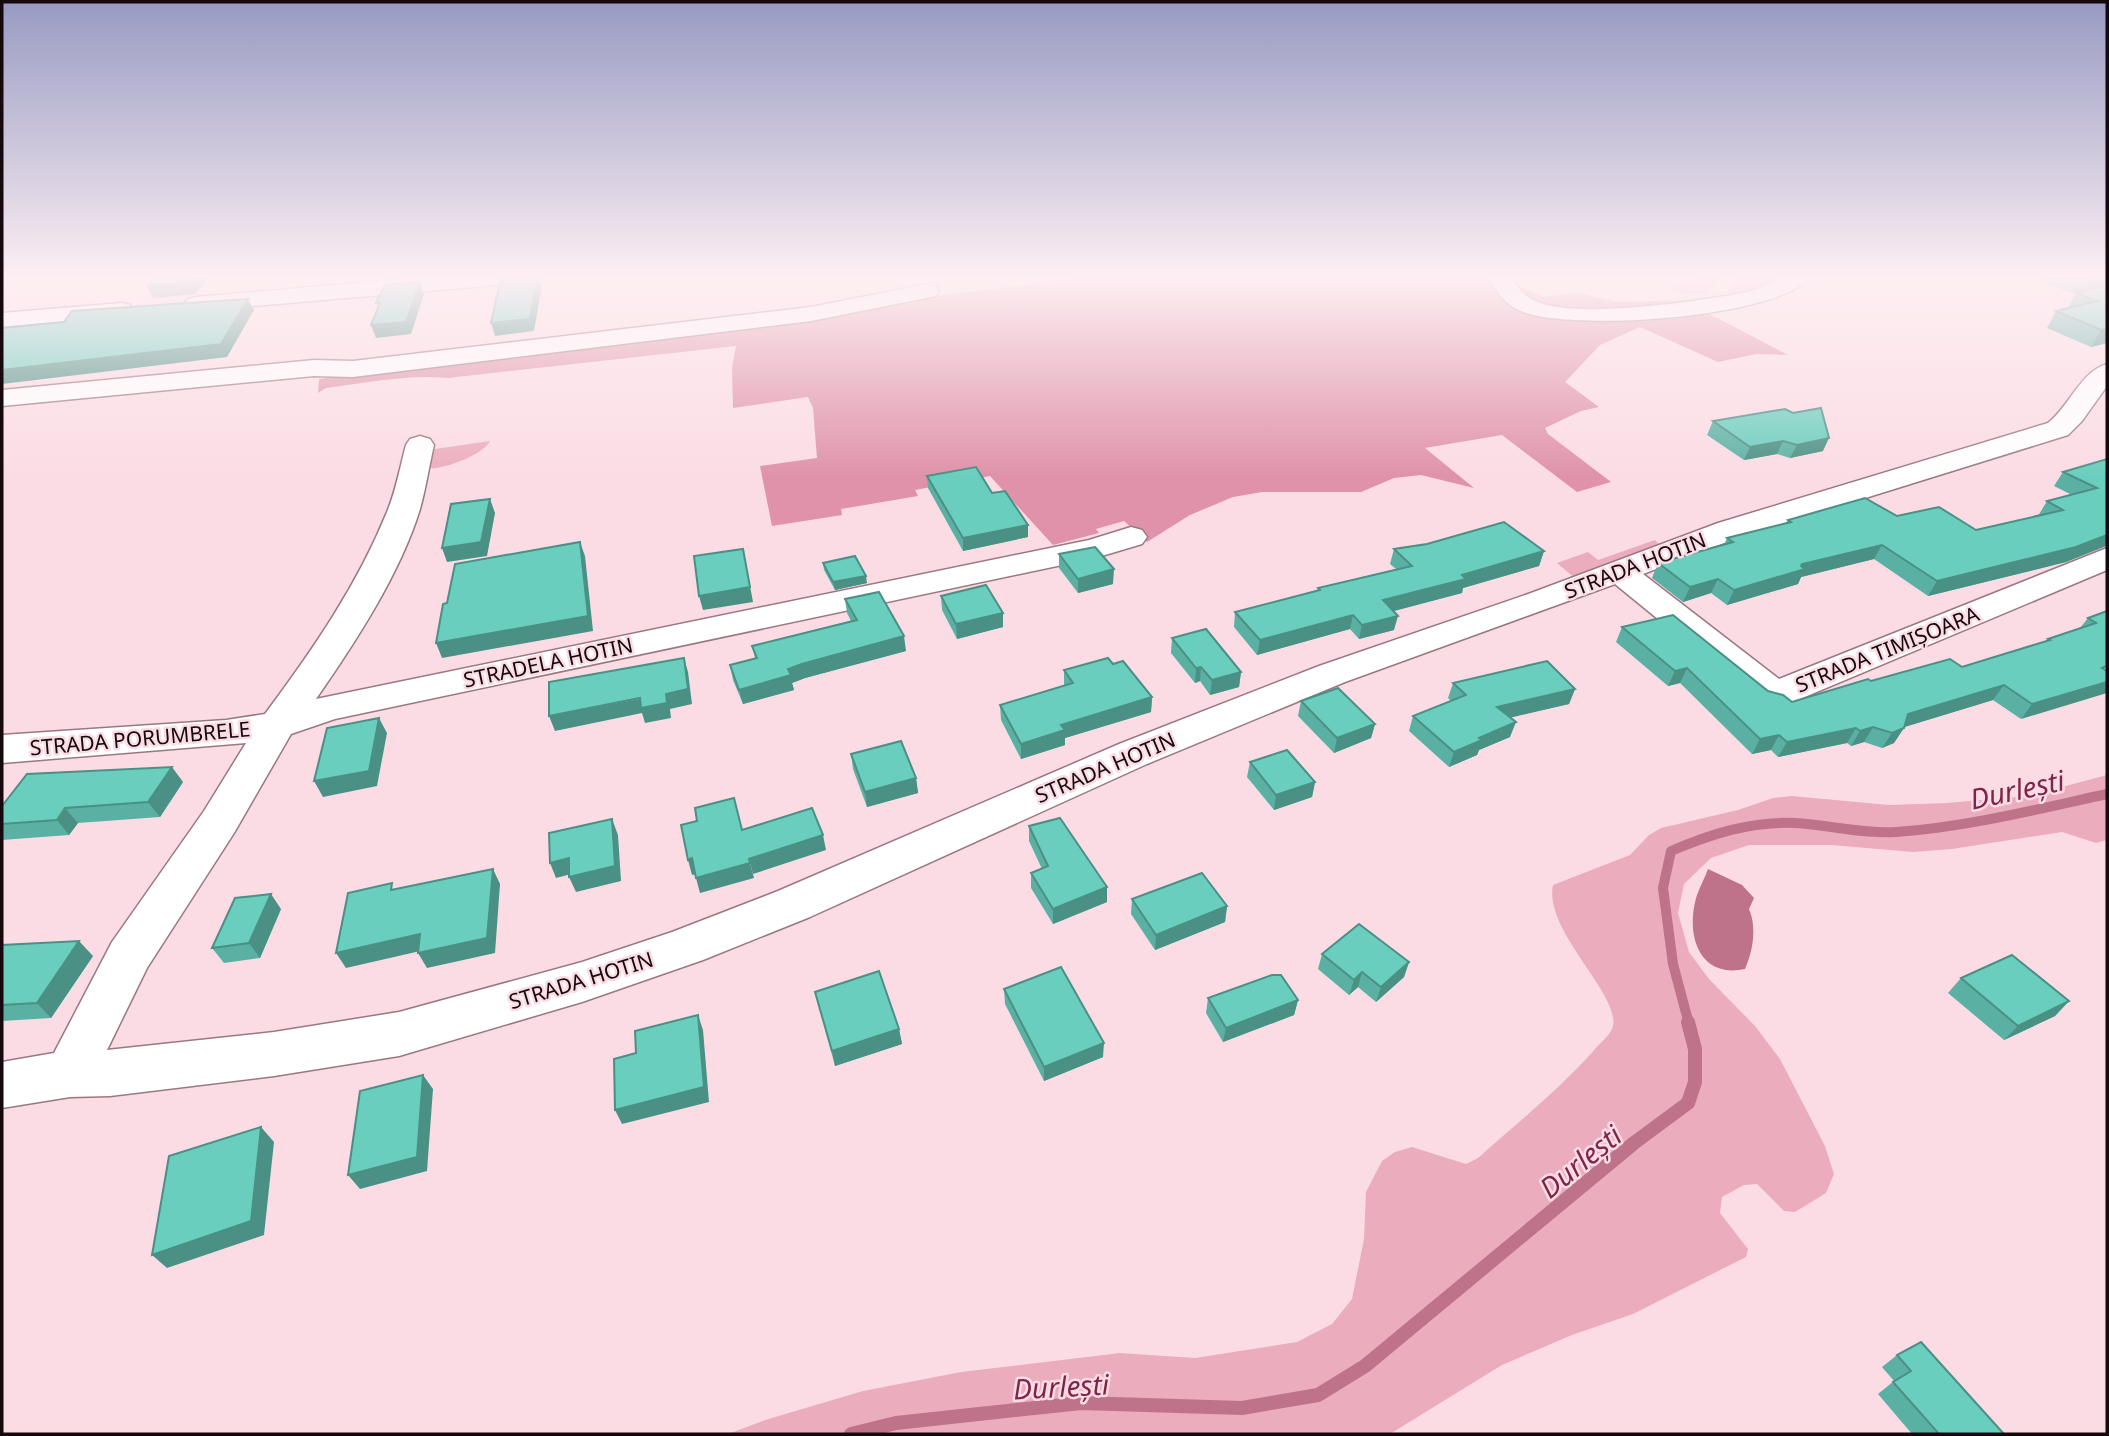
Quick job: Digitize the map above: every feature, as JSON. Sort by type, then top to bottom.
[{"type":"street","points":[[2,398],[314,368],[353,369],[567,344]]},
{"type":"street","name":"STRADA HOTIN","points":[[2,1085],[70,1074],[110,1073],[260,1055],[399,1034],[582,982],[687,947],[794,904],[1173,737],[1332,674],[1771,516],[2058,429],[2072,420],[2099,379],[2107,372]]},
{"type":"street","points":[[70,1074],[129,956],[219,822],[277,725],[322,663],[374,577],[404,510],[420,445]]},
{"type":"street","name":"STRADELA HOTIN","points":[[277,725],[328,708],[1095,548],[1131,537]]},
{"type":"street","name":"STRADA TIMIȘOARA","points":[[1618,570],[1775,695],[2107,558]]},
{"type":"street","name":"STRADA PORUMBRELE","points":[[2,749],[226,733],[277,725]]},
{"type":"shaded area","points":[[610,344],[1602,344],[1565,382],[1599,407],[1581,411],[1545,428],[1548,434],[1611,482],[1577,492],[1502,435],[1425,448],[1474,488],[1421,475],[1394,478],[1361,492],[1262,492],[1233,497],[1190,515],[1147,542],[1124,521],[1096,529],[1099,533],[1053,545],[990,476],[915,490],[918,496],[841,509],[842,515],[772,526],[760,466],[817,458],[813,408],[808,397],[733,408],[732,368],[736,346],[448,378],[387,380],[326,388],[318,393],[319,379]]},
{"type":"shaded area","points":[[1678,344],[1767,344],[1788,355],[1756,354],[1718,362]]},
{"type":"shaded area","points":[[490,441],[480,451],[462,461],[427,468],[429,454],[435,449]]},
{"type":"shaded area","points":[[1655,540],[1661,547],[1577,580],[1557,563],[1588,552],[1598,560]]},
{"type":"shaded area","points":[[2107,775],[2107,840],[2096,843],[2062,832],[1952,849],[1913,852],[1831,845],[1749,845],[1711,858],[1684,884],[1678,913],[1689,952],[1709,979],[1755,1026],[1780,1059],[1825,1146],[1834,1174],[1826,1193],[1795,1212],[1784,1211],[1757,1184],[1744,1185],[1722,1197],[1720,1213],[1748,1249],[1746,1257],[1633,1314],[1572,1335],[1502,1365],[1390,1434],[728,1434],[765,1420],[863,1391],[961,1372],[1120,1353],[1195,1358],[1297,1342],[1332,1324],[1352,1299],[1364,1239],[1366,1192],[1382,1161],[1395,1152],[1412,1147],[1466,1164],[1478,1158],[1567,1078],[1611,1032],[1613,1016],[1607,1000],[1560,923],[1553,903],[1553,885],[1630,855],[1649,835],[1661,828],[1738,810],[1773,798],[1792,796],[1889,805],[1947,803],[2028,796]]},
{"type":"shaded area","points":[[1708,869],[1742,885],[1754,898],[1749,909],[1753,939],[1745,969],[1716,967],[1706,960],[1699,950],[1693,924],[1694,910]]},
{"type":"building","points":[[2,344],[221,344],[2,370]]},
{"type":"building","points":[[1821,408],[1829,438],[1797,445],[1783,441],[1750,447],[1713,421],[1785,409],[1793,413]]},
{"type":"building","points":[[2107,459],[2107,535],[2076,547],[1937,581],[1882,545],[1802,564],[1805,569],[1734,590],[1718,579],[1690,587],[1658,563],[1733,542],[1727,538],[1791,522],[1788,520],[1865,498],[1897,516],[1939,507],[1976,530],[2063,510],[2047,501],[2097,488],[2063,472]]},
{"type":"building","points":[[976,467],[992,493],[1005,491],[1028,525],[963,538],[927,476]]},
{"type":"building","points":[[490,499],[481,542],[442,548],[451,504]]},
{"type":"building","points":[[1504,522],[1544,551],[1462,575],[1466,579],[1383,600],[1398,616],[1362,625],[1353,615],[1260,640],[1235,612],[1320,590],[1318,588],[1412,566],[1394,549],[1427,544]]},
{"type":"building","points":[[580,542],[588,616],[436,643],[443,604],[447,603],[455,564]]},
{"type":"building","points":[[1095,547],[1114,569],[1078,579],[1059,554]]},
{"type":"building","points":[[743,549],[750,587],[699,596],[694,556]]},
{"type":"building","points":[[855,556],[866,576],[833,582],[823,563]]},
{"type":"building","points":[[986,585],[1003,613],[956,624],[941,596]]},
{"type":"building","points":[[879,592],[904,636],[802,664],[788,669],[791,675],[739,690],[730,665],[757,658],[752,646],[857,620],[845,599]]},
{"type":"building","points":[[2107,611],[2107,666],[2102,668],[2107,671],[2107,682],[2032,704],[2004,685],[1908,714],[1904,728],[1892,733],[1873,727],[1860,731],[1856,728],[1787,742],[1779,735],[1760,739],[1687,668],[1675,671],[1622,627],[1673,615],[1768,691],[1783,695],[1792,702],[1868,679],[1871,681],[1950,659],[1962,667],[2096,623],[2088,618]]},
{"type":"building","points":[[1206,629],[1241,672],[1212,680],[1201,667],[1196,668],[1172,638]]},
{"type":"building","points":[[684,658],[688,689],[666,694],[667,703],[641,708],[640,698],[549,716],[549,682]]},
{"type":"building","points":[[1108,658],[1113,664],[1123,661],[1152,697],[1061,725],[1065,730],[1021,744],[1000,705],[1073,683],[1064,670]]},
{"type":"building","points":[[1547,661],[1575,689],[1497,707],[1516,722],[1454,752],[1413,716],[1466,695],[1453,683]]},
{"type":"building","points":[[1338,688],[1375,724],[1337,738],[1301,701]]},
{"type":"building","points":[[379,718],[369,771],[314,781],[327,728]]},
{"type":"building","points":[[901,741],[916,778],[865,792],[851,754]]},
{"type":"building","points":[[1287,750],[1315,782],[1276,795],[1250,762]]},
{"type":"building","points":[[172,767],[148,802],[65,808],[57,820],[2,824],[2,806],[27,774]]},
{"type":"building","points":[[734,798],[742,830],[812,808],[823,835],[749,859],[750,863],[696,878],[692,858],[688,860],[681,825],[697,821],[695,808]]},
{"type":"building","points":[[1060,818],[1107,887],[1053,909],[1031,873],[1048,866],[1029,826]]},
{"type":"building","points":[[612,819],[615,866],[569,877],[569,858],[550,863],[549,833]]},
{"type":"building","points":[[493,869],[487,938],[418,953],[420,934],[336,953],[348,893],[392,883],[391,890]]},
{"type":"building","points":[[1202,873],[1227,906],[1156,935],[1132,899]]},
{"type":"building","points":[[271,894],[249,943],[212,948],[235,898]]},
{"type":"building","points":[[1359,924],[1409,962],[1381,987],[1362,972],[1354,980],[1322,954]]},
{"type":"building","points":[[79,941],[37,1003],[2,1005],[2,945]]},
{"type":"building","points":[[2012,955],[2069,1001],[2018,1026],[1961,978]]},
{"type":"building","points":[[1061,967],[1104,1043],[1044,1067],[1004,989]]},
{"type":"building","points":[[879,971],[899,1029],[832,1051],[815,992]]},
{"type":"building","points":[[1272,975],[1281,975],[1298,1000],[1226,1028],[1208,998]]},
{"type":"building","points":[[698,1015],[704,1087],[615,1110],[614,1059],[636,1053],[635,1031]]},
{"type":"building","points":[[423,1075],[417,1157],[348,1175],[360,1091]]},
{"type":"building","points":[[261,1127],[251,1221],[152,1255],[169,1156]]},
{"type":"building","points":[[1921,1342],[2004,1434],[1939,1434],[1893,1382],[1911,1371],[1897,1355]]},
{"type":"waterway","name":"Durlești","points":[[1689,1024],[1673,964],[1663,888],[1671,851],[1747,826],[1795,823],[1871,832],[1923,830],[1976,822],[2107,794]]},
{"type":"waterway","name":"Durlești","points":[[851,1434],[896,1423],[1081,1403],[1242,1408],[1318,1395],[1365,1366],[1634,1143],[1688,1103],[1695,1082],[1695,1049],[1688,1022]]}]
